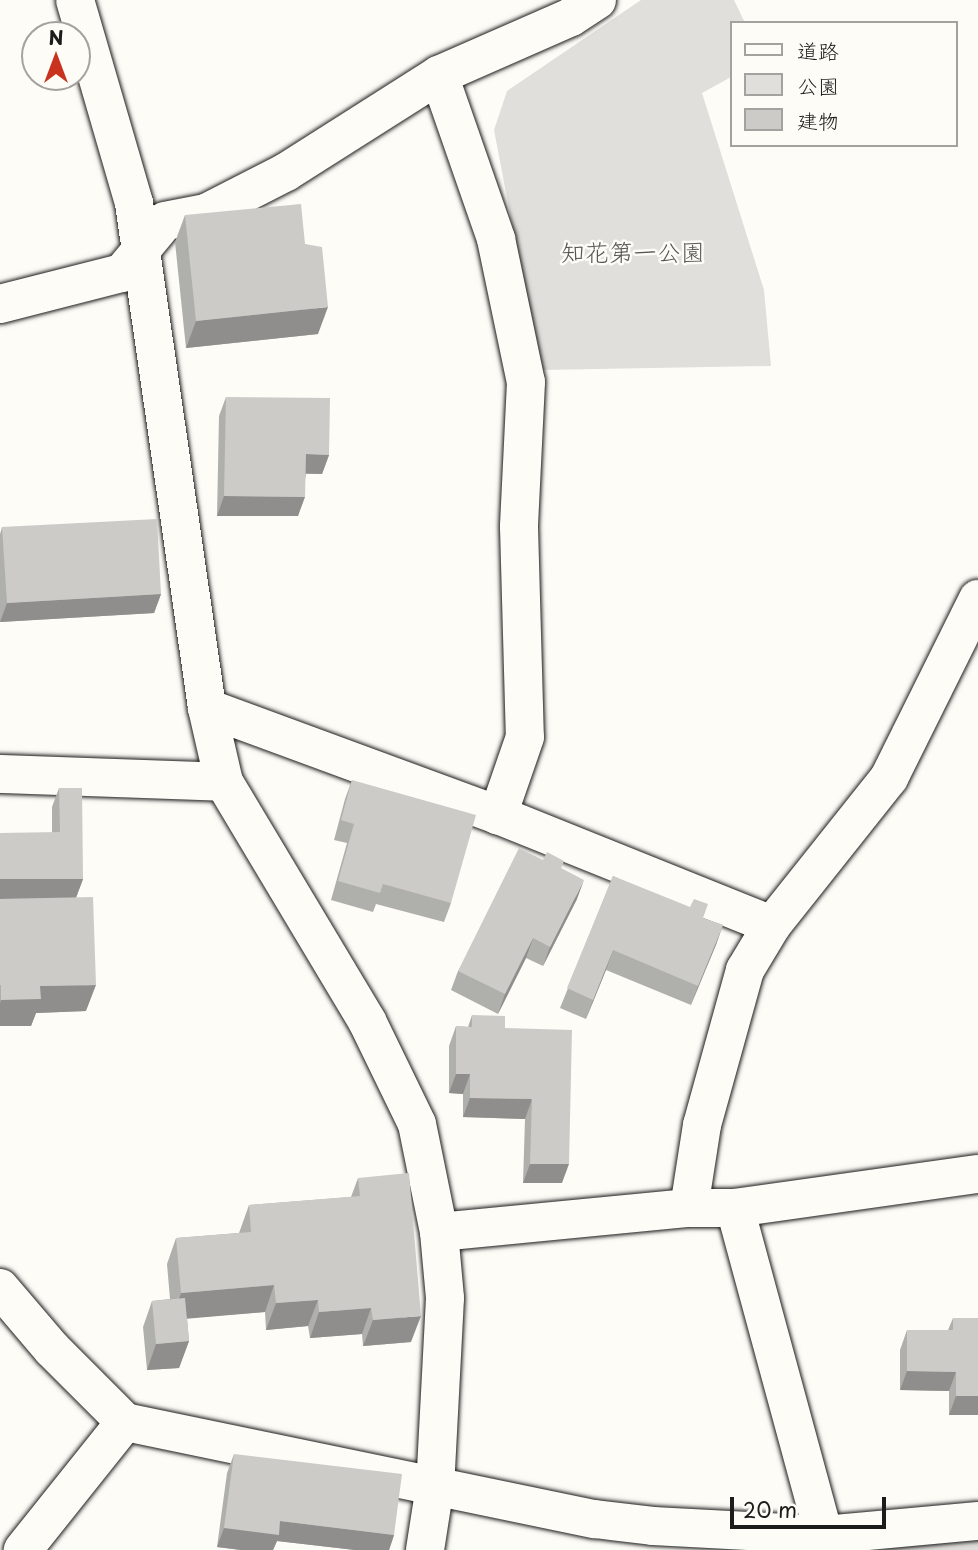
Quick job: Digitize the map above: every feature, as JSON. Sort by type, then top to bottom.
[{"type":"street","points":[[75,0],[134,203],[207,708],[223,782],[367,1021],[417,1124],[439,1232],[445,1298],[435,1486],[425,1550]]},
{"type":"street","points":[[499,46],[534,0]]},
{"type":"street","points":[[0,304],[122,272],[141,254],[165,221],[206,213],[286,172],[439,75],[499,46],[570,17],[597,0]]},
{"type":"street","points":[[439,75],[496,239],[526,382],[519,527],[525,737],[498,816]]},
{"type":"street","points":[[689,1208],[702,1125],[745,970],[772,925],[889,778],[978,599]]},
{"type":"street","points":[[207,708],[498,816],[772,925]]},
{"type":"street","points":[[0,774],[223,782]]},
{"type":"street","points":[[439,1232],[689,1208],[735,1208],[978,1174]]},
{"type":"street","points":[[735,1208],[824,1535]]},
{"type":"street","points":[[0,1288],[52,1349],[125,1422],[435,1486],[653,1526],[824,1535],[883,1541],[978,1521]]},
{"type":"street","points":[[23,1550],[125,1422]]},
{"type":"green space","name":"知花第一公園","points":[[641,0],[734,0],[744,21],[730,21],[730,78],[702,93],[764,290],[771,366],[540,370],[494,130],[507,91]]},
{"type":"green space","points":[[978,1521],[978,1550],[885,1550],[881,1532]]},
{"type":"building","points":[[301,204],[305,244],[322,247],[328,307],[196,321],[185,215]]},
{"type":"building","points":[[226,397],[330,398],[329,455],[306,454],[305,497],[224,496]]},
{"type":"building","points":[[157,519],[161,594],[7,603],[2,527]]},
{"type":"building","points":[[352,780],[476,815],[451,903],[383,884],[380,893],[338,881],[354,824],[341,820]]},
{"type":"building","points":[[59,788],[82,788],[83,879],[0,879],[0,833],[60,832]]},
{"type":"building","points":[[519,848],[543,860],[547,852],[564,861],[561,868],[584,880],[550,947],[533,938],[505,994],[458,971]]},
{"type":"building","points":[[613,876],[690,907],[694,899],[708,904],[703,918],[723,925],[698,986],[613,950],[593,1000],[567,988]]},
{"type":"building","points":[[93,897],[96,985],[40,986],[41,999],[1,1000],[0,899]]},
{"type":"building","points":[[472,1015],[505,1016],[505,1028],[572,1030],[569,1164],[530,1164],[532,1099],[470,1098],[470,1074],[456,1074],[456,1026],[472,1027]]},
{"type":"building","points":[[409,1173],[421,1316],[373,1320],[371,1308],[319,1312],[318,1300],[276,1303],[274,1285],[181,1293],[176,1238],[251,1232],[249,1205],[360,1196],[358,1178]]},
{"type":"building","points":[[185,1298],[189,1341],[156,1344],[152,1301]]},
{"type":"building","points":[[953,1318],[978,1318],[978,1396],[956,1396],[956,1372],[907,1371],[907,1330],[953,1330]]},
{"type":"building","points":[[234,1454],[402,1474],[394,1535],[280,1521],[279,1535],[224,1528]]}]
